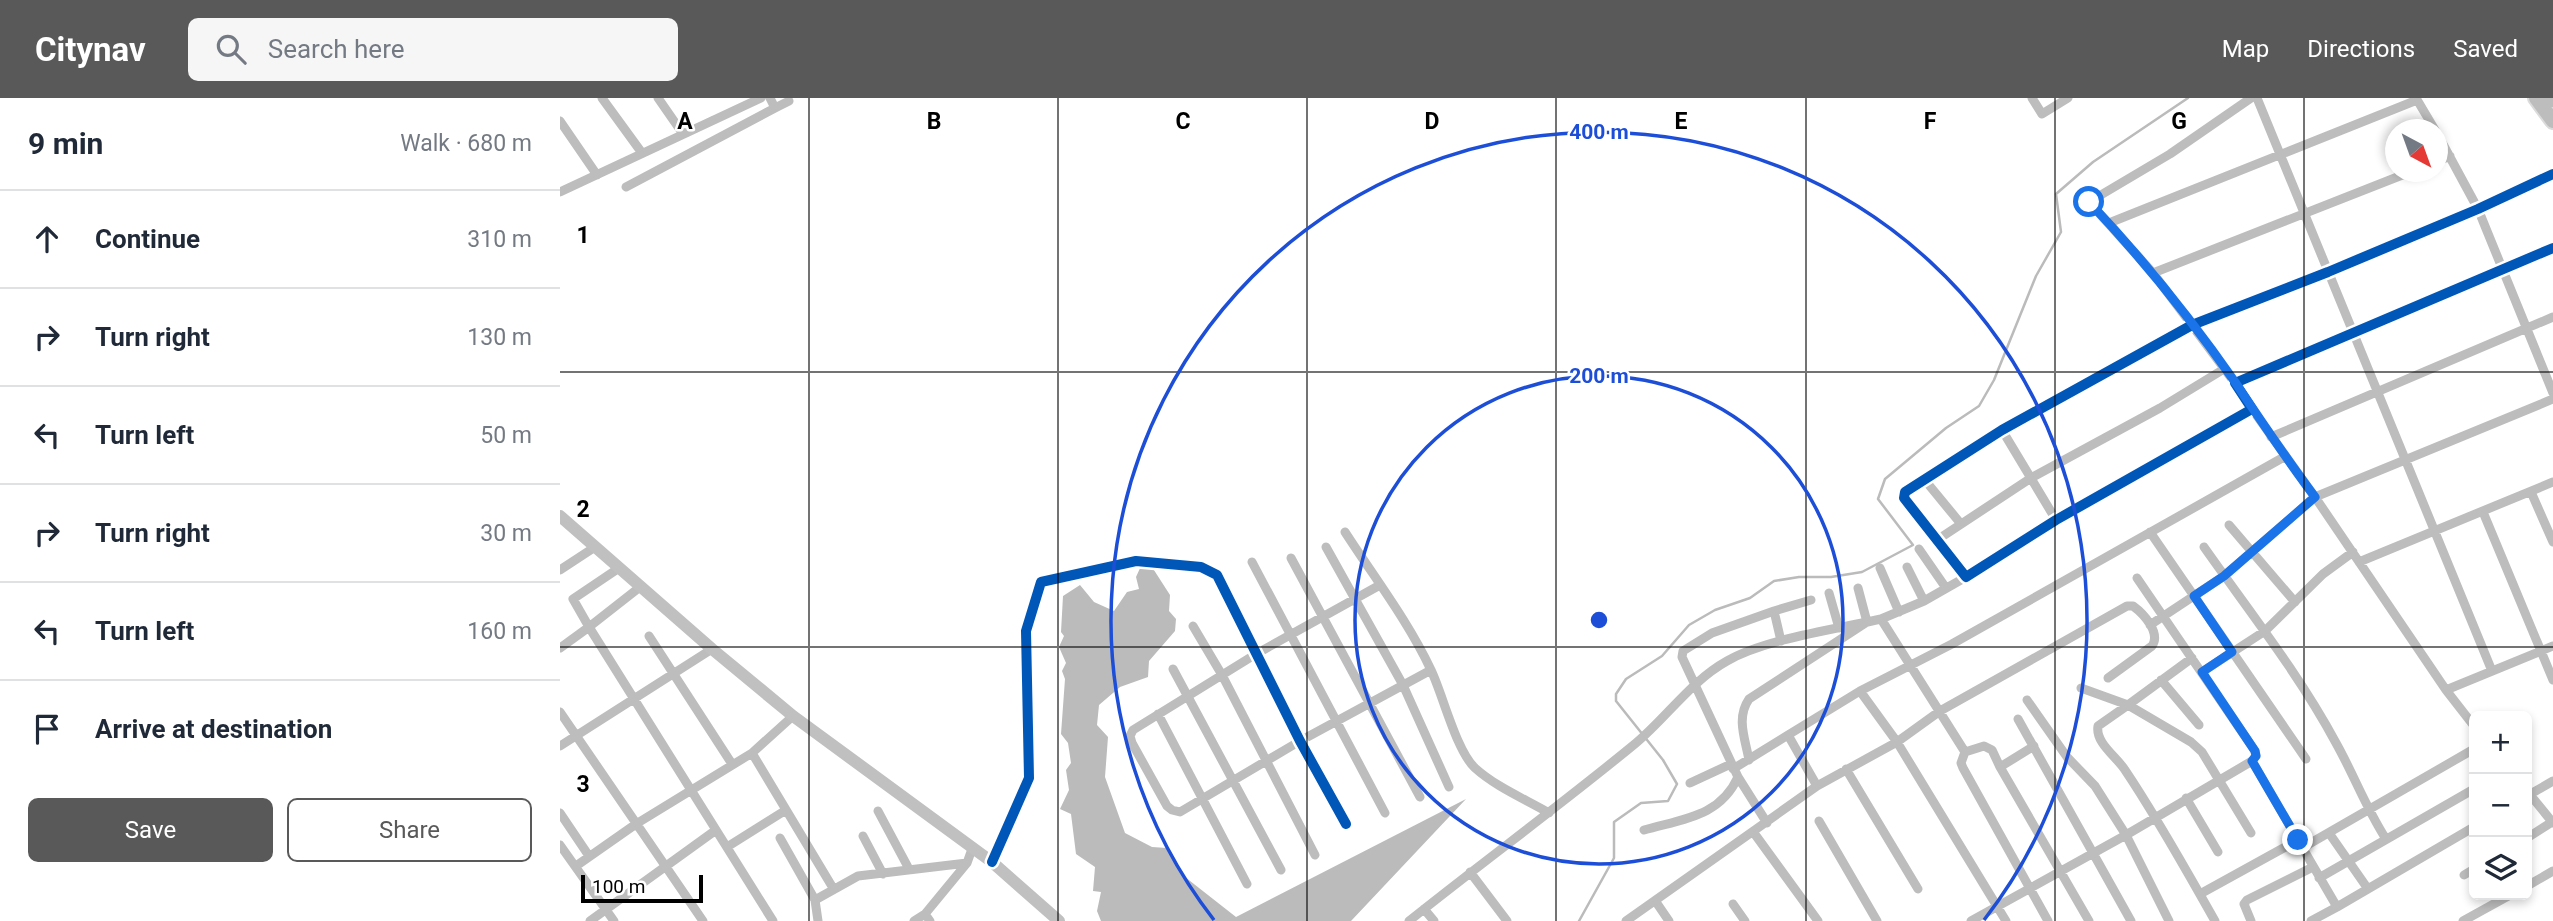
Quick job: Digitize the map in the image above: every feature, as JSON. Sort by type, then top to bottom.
[{"type":"main road","points":[[2536,98],[2553,121]]},
{"type":"main road","points":[[560,516],[793,716],[992,862],[1059,921]]},
{"type":"street","points":[[601,98],[642,153]]},
{"type":"street","points":[[658,98],[682,134]]},
{"type":"street","points":[[560,192],[761,98]]},
{"type":"street","points":[[770,98],[775,108]]},
{"type":"street","points":[[2032,98],[2042,114],[2068,98]]},
{"type":"street","points":[[2251,98],[2170,155],[2089,202],[2153,274],[2235,383],[2446,691],[2469,720]]},
{"type":"street","points":[[2257,98],[2492,671]]},
{"type":"street","points":[[2109,223],[2416,99],[2428,119]]},
{"type":"street","points":[[626,187],[789,101]]},
{"type":"street","points":[[560,121],[597,175]]},
{"type":"street","points":[[2448,152],[2478,209],[2553,393]]},
{"type":"street","points":[[1966,577],[1903,495],[1905,492],[2002,430],[2192,325],[2328,272],[2478,209],[2553,174]]},
{"type":"street","points":[[2153,274],[2385,182]]},
{"type":"street","points":[[2235,383],[2553,248]]},
{"type":"street","points":[[2271,437],[2553,317]]},
{"type":"street","points":[[1937,540],[2031,478],[2160,408],[2224,369]]},
{"type":"street","points":[[2150,625],[2224,576],[2315,497],[2553,399]]},
{"type":"street","points":[[1409,921],[1639,740],[1673,704],[1728,660],[1781,641],[1881,619],[1924,601],[2056,520],[2252,409]]},
{"type":"street","points":[[2002,430],[2056,520]]},
{"type":"street","points":[[1690,783],[1734,770],[1860,691],[1952,644],[2284,457]]},
{"type":"street","points":[[1924,479],[1961,524]]},
{"type":"street","points":[[2359,562],[2553,482]]},
{"type":"street","points":[[2531,492],[2553,542]]},
{"type":"street","points":[[2483,512],[2553,680]]},
{"type":"street","points":[[2229,525],[2295,602]]},
{"type":"street","points":[[1345,532],[1413,636],[1431,670],[1463,750],[1473,766],[1488,778],[1549,813]]},
{"type":"street","points":[[2150,532],[2306,758]]},
{"type":"street","points":[[560,570],[595,547]]},
{"type":"street","points":[[1326,547],[1403,685],[1449,787]]},
{"type":"street","points":[[2204,547],[2265,631],[2336,743],[2368,810],[2386,839]]},
{"type":"street","points":[[1919,549],[1946,588]]},
{"type":"street","points":[[2202,672],[2265,631],[2323,574],[2353,552]]},
{"type":"street","points":[[1292,558],[1420,797]]},
{"type":"street","points":[[992,862],[1029,778],[1026,631],[1041,582],[1136,561],[1201,567],[1217,575],[1300,741],[1346,824]]},
{"type":"street","points":[[1252,562],[1385,813]]},
{"type":"street","points":[[1907,567],[1924,601]]},
{"type":"street","points":[[619,568],[573,599],[774,921]]},
{"type":"street","points":[[1880,568],[1899,612]]},
{"type":"street","points":[[1971,921],[2126,835],[2252,761],[2256,756],[2137,578]]},
{"type":"street","points":[[1380,585],[1256,654],[1133,730],[1130,736],[1132,743],[1172,810],[1180,811],[1300,741],[1431,670]]},
{"type":"street","points":[[560,648],[640,587]]},
{"type":"street","points":[[1858,588],[1867,622]]},
{"type":"street","points":[[1829,593],[1839,628]]},
{"type":"street","points":[[1767,823],[1734,770],[1682,657],[1683,651],[1712,633],[1811,600]]},
{"type":"street","points":[[1626,921],[1816,786],[1897,742],[1940,712],[2127,606],[2138,610],[2156,635],[2156,641],[2108,678]]},
{"type":"street","points":[[1774,611],[1781,641]]},
{"type":"street","points":[[1881,619],[1965,752]]},
{"type":"street","points":[[1749,760],[1741,717],[1749,699],[1867,622]]},
{"type":"street","points":[[1193,626],[1315,855]]},
{"type":"street","points":[[649,636],[732,764]]},
{"type":"street","points":[[2446,691],[2553,646]]},
{"type":"street","points":[[560,746],[712,649]]},
{"type":"street","points":[[2192,658],[2100,723],[2097,734],[2157,817],[2215,921]]},
{"type":"street","points":[[1173,669],[1282,870]]},
{"type":"street","points":[[2161,680],[2199,725]]},
{"type":"street","points":[[2081,688],[2128,705],[2197,746],[2251,833]]},
{"type":"street","points":[[1860,691],[1897,742],[2006,921]]},
{"type":"street","points":[[2027,700],[2067,757],[2095,786],[2126,835],[2169,921]]},
{"type":"street","points":[[560,712],[703,921]]},
{"type":"street","points":[[1158,715],[1247,884]]},
{"type":"street","points":[[576,866],[636,824],[752,752],[793,716]]},
{"type":"street","points":[[2018,719],[2131,921]]},
{"type":"street","points":[[1788,735],[1816,786]]},
{"type":"street","points":[[2000,767],[2034,746]]},
{"type":"street","points":[[1965,752],[1989,747],[2089,921]]},
{"type":"street","points":[[752,752],[833,888]]},
{"type":"street","points":[[1965,752],[1961,763],[1963,768],[2048,921]]},
{"type":"street","points":[[2200,894],[2329,832],[2469,752]]},
{"type":"street","points":[[2252,761],[2337,907]]},
{"type":"street","points":[[1846,769],[1919,889]]},
{"type":"street","points":[[1644,830],[1711,810],[1726,797],[1734,770]]},
{"type":"street","points":[[2532,792],[2553,781]]},
{"type":"street","points":[[2319,878],[2469,792]]},
{"type":"street","points":[[2186,798],[2218,852]]},
{"type":"street","points":[[2529,837],[2553,823],[2532,799]]},
{"type":"street","points":[[727,848],[786,810]]},
{"type":"street","points":[[877,811],[909,869]]},
{"type":"street","points":[[560,813],[589,856]]},
{"type":"street","points":[[1819,821],[1877,921]]},
{"type":"street","points":[[590,921],[716,830]]},
{"type":"street","points":[[2311,921],[2469,830]]},
{"type":"street","points":[[1754,832],[1818,921]]},
{"type":"street","points":[[2329,832],[2368,889]]},
{"type":"street","points":[[863,836],[883,874]]},
{"type":"street","points":[[780,838],[816,900],[818,921]]},
{"type":"street","points":[[560,845],[614,921]]},
{"type":"street","points":[[914,921],[928,918],[967,863],[972,849]]},
{"type":"street","points":[[816,900],[858,876],[967,863]]},
{"type":"street","points":[[2250,921],[2244,909],[2247,900],[2313,867]]},
{"type":"street","points":[[2532,883],[2553,871]]},
{"type":"street","points":[[1470,872],[1507,921]]},
{"type":"street","points":[[2464,875],[2469,872]]},
{"type":"street","points":[[2463,921],[2501,900]]},
{"type":"street","points":[[1656,902],[1669,921]]},
{"type":"street","points":[[1733,904],[1745,921]]},
{"type":"street","points":[[1424,909],[1434,921]]},
{"type":"shaded area","points":[[1141,566],[1152,567],[1170,595],[1169,611],[1176,619],[1175,631],[1149,661],[1148,677],[1120,687],[1099,705],[1097,725],[1108,737],[1105,777],[1125,833],[1152,847],[1167,848],[1185,877],[1236,917],[1466,799],[1351,921],[1101,921],[1097,911],[1101,892],[1093,891],[1095,867],[1076,854],[1071,814],[1060,809],[1069,790],[1066,770],[1071,763],[1068,743],[1061,734],[1065,679],[1062,671],[1066,663],[1059,647],[1064,636],[1061,632],[1063,596],[1080,585],[1094,602],[1114,611],[1127,592],[1139,589],[1136,577]]},
{"type":"waterway","points":[[1579,921],[1614,858],[1614,822],[1641,803],[1668,801],[1677,784],[1663,760],[1616,701],[1616,694],[1626,679],[1662,656],[1689,625],[1715,610],[1750,598],[1774,581],[1862,572],[1913,545],[1878,499],[1885,479],[1946,428],[1979,406],[1994,380],[2036,276],[2061,232],[2056,194],[2093,162],[2188,98]]},
{"type":"cycle path","points":[[2553,174],[2478,209],[2328,272],[2192,325],[2002,430],[1905,492],[1904,498],[1966,577],[2056,520],[2252,409],[2235,383],[2553,248]]},
{"type":"cycle path","points":[[992,862],[1029,778],[1026,631],[1041,582],[1136,561],[1201,567],[1217,575],[1300,741],[1346,824]]},
{"type":"route","points":[[2089,202],[2153,274],[2235,383],[2284,457],[2315,497],[2224,576],[2194,596],[2232,652],[2202,672],[2255,751],[2256,756],[2252,761],[2298,840]]}]
